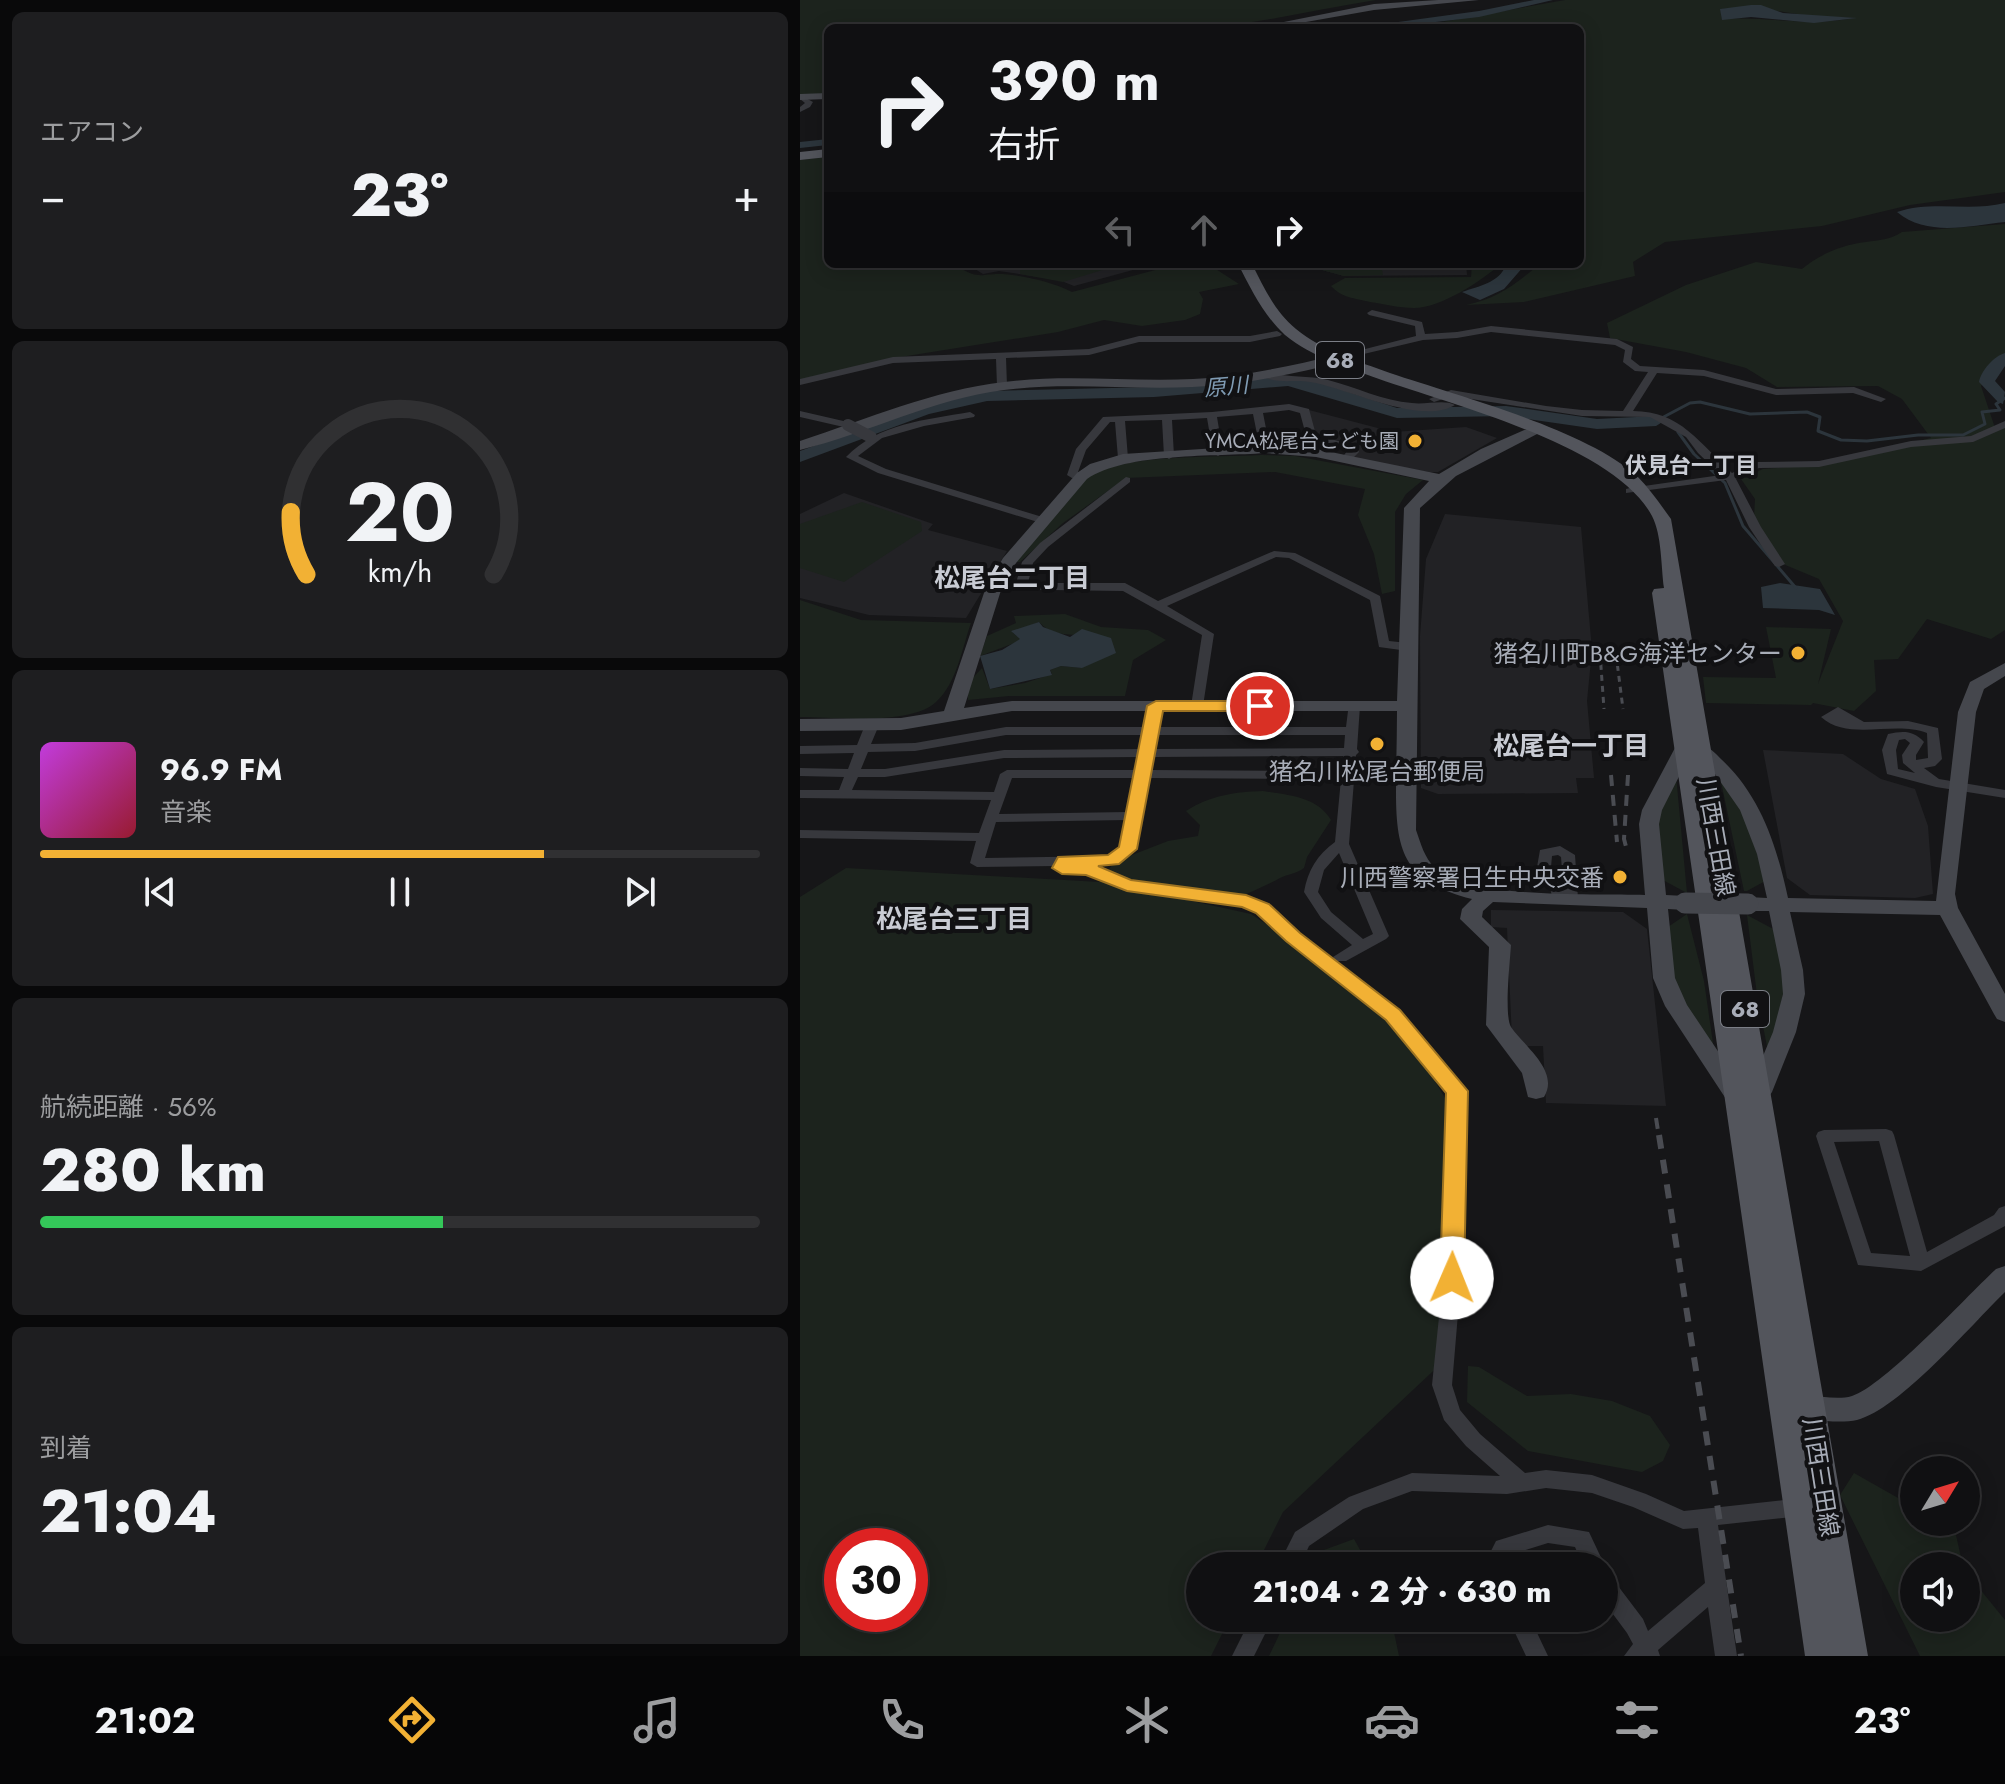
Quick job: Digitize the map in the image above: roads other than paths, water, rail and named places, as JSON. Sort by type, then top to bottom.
[{"type":"main road","points":[[800,154],[824,152]]},
{"type":"main road","name":"川西三田線","points":[[1237,268],[1264,320],[1277,334],[1299,349],[1591,452],[1636,490],[1662,519],[1669,547],[1692,750],[1813,1509],[1822,1656]]},
{"type":"main road","name":"川西三田線","points":[[1247,268],[1276,319],[1305,344],[1332,360]]},
{"type":"main road","name":"川西三田線","points":[[1813,1509],[1851,1656]]},
{"type":"street","points":[[1279,24],[1374,7],[1475,0]]},
{"type":"street","points":[[801,97],[824,96]]},
{"type":"street","points":[[800,110],[809,102],[801,97]]},
{"type":"street","points":[[1372,313],[1419,324],[1421,337]]},
{"type":"street","points":[[800,446],[939,398],[1002,386],[1193,383],[1266,375],[1421,337],[1500,329],[1610,340],[1630,349],[1626,360],[1632,367],[1704,373],[1776,392],[1854,390],[1881,399]]},
{"type":"street","points":[[800,382],[893,360],[1089,352],[1152,338],[1250,339],[1277,334]]},
{"type":"street","points":[[1001,355],[1002,386]]},
{"type":"street","points":[[1626,414],[1654,371]]},
{"type":"street","points":[[1266,375],[1273,379],[1316,381],[1404,408],[1460,406]]},
{"type":"street","points":[[1460,406],[1451,393],[1546,409],[1662,418],[1690,435],[1724,478],[1779,564]]},
{"type":"street","points":[[1082,476],[1072,475],[1081,449],[1107,419],[1212,415],[1289,407],[1305,411],[1311,437],[1353,448],[1354,452],[1346,459]]},
{"type":"street","points":[[1257,410],[1265,449]]},
{"type":"street","points":[[800,414],[848,425],[873,438]]},
{"type":"street","points":[[970,415],[923,423],[873,438],[851,457],[882,471],[1045,521]]},
{"type":"street","points":[[1212,415],[1218,453]]},
{"type":"street","points":[[1167,417],[1169,456]]},
{"type":"street","points":[[1120,419],[1123,458]]},
{"type":"street","points":[[1636,490],[1724,478],[1757,465],[1819,464],[1911,444],[1973,439],[2005,424]]},
{"type":"street","points":[[1531,431],[1443,479],[1418,498],[1412,508],[1406,830],[1410,848],[1420,864],[1448,884],[1487,896],[1947,908]]},
{"type":"street","points":[[953,713],[994,587],[1009,561],[1082,476],[1095,467],[1123,458],[1265,449],[1346,459],[1443,479]]},
{"type":"street","points":[[1021,587],[1028,562],[1044,545],[1126,480]]},
{"type":"street","points":[[1158,605],[1274,554],[1291,555],[1376,598],[1383,644],[1408,647]]},
{"type":"street","points":[[994,587],[1125,587],[1208,634],[1197,706]]},
{"type":"street","points":[[2005,668],[1976,686],[1967,712],[1945,894],[1947,908],[2005,1014]]},
{"type":"street","points":[[800,725],[901,724],[953,713],[1012,706],[1406,706]]},
{"type":"street","points":[[1156,706],[1147,754],[1143,774],[1135,816],[1128,849],[1113,860],[977,863],[1007,774],[1143,774],[1349,775]]},
{"type":"street","points":[[1341,957],[1381,936],[1342,844],[1354,706]]},
{"type":"street","points":[[1859,724],[1922,726],[1933,731],[1933,761],[1911,765]]},
{"type":"street","points":[[844,794],[872,725]]},
{"type":"street","points":[[800,750],[862,751],[915,747],[1006,731],[1352,731]]},
{"type":"street","points":[[1936,783],[1911,765],[1909,755],[1917,742],[1907,735],[1893,737],[1889,750],[1892,771],[1936,783],[1956,788],[2005,794]]},
{"type":"street","points":[[1692,750],[1723,772],[1760,825],[1794,991],[1787,1027],[1748,1094],[1698,1042],[1669,992],[1664,978],[1656,901],[1649,824],[1652,810],[1692,750]]},
{"type":"street","points":[[800,772],[922,769],[1004,754],[1352,752]]},
{"type":"street","points":[[800,794],[999,796]]},
{"type":"street","points":[[991,818],[1135,816]]},
{"type":"street","points":[[800,834],[984,837]]},
{"type":"street","points":[[1342,844],[1322,857],[1311,892],[1326,915],[1362,946]]},
{"type":"street","points":[[1064,861],[1062,868],[1088,869],[1127,885],[1246,901],[1263,908],[1293,937],[1393,1015],[1457,1091],[1452,1278],[1442,1385],[1451,1414],[1473,1440],[1521,1482]]},
{"type":"street","points":[[1487,896],[1471,914],[1471,919],[1500,945],[1497,1025],[1534,1071],[1536,1091]]},
{"type":"street","points":[[1921,1264],[1886,1135],[1824,1136],[1864,1260],[1921,1264],[2000,1220],[2005,1213]]},
{"type":"street","points":[[1797,1406],[1854,1409],[1888,1389],[2005,1276]]},
{"type":"street","points":[[1296,1552],[1302,1539],[1356,1503],[1412,1482],[1521,1482],[1546,1479],[1592,1484],[1639,1500],[1683,1520],[1813,1509]]},
{"type":"street","points":[[1707,1518],[1726,1656]]},
{"type":"street","points":[[1501,1552],[1503,1548],[1548,1534],[1582,1539],[1588,1552]]},
{"type":"street","points":[[1618,1609],[1644,1653],[1717,1586]]},
{"type":"street","points":[[1243,1656],[1255,1632]]},
{"type":"street","points":[[1526,1632],[1537,1656]]},
{"type":"waterway","points":[[1393,24],[1479,14],[1548,0]]},
{"type":"waterway","points":[[800,145],[824,142]]},
{"type":"waterway","points":[[2003,399],[1987,382],[1988,376],[2005,357]]},
{"type":"waterway","name":"原川","points":[[800,457],[924,411],[987,396],[1154,392],[1288,381],[1397,413],[1506,411],[1597,424],[1656,421]]},
{"type":"waterway","points":[[1656,421],[1690,403],[1700,402],[1750,414],[1807,412],[1820,417],[1818,431],[1841,440],[1963,435],[1985,424],[1982,412],[2000,410],[1996,404],[2005,398]]},
{"type":"waterway","points":[[1678,432],[1694,454],[1725,483],[1743,526],[1796,588]]},
{"type":"railway","points":[[1600,653],[1604,709]]},
{"type":"railway","points":[[1616,654],[1623,709]]},
{"type":"railway","points":[[1611,775],[1617,842]]},
{"type":"railway","points":[[1628,775],[1624,839],[1628,854]]},
{"type":"railway","points":[[1656,1118],[1659,1137]]},
{"type":"railway","points":[[1659,1135],[1741,1656]]},
{"type":"place","name":"YMCA松尾台こども園","points":[[1415,441]]},
{"type":"place","name":"猪名川町B&G海洋センター","points":[[1798,653]]},
{"type":"place","name":"猪名川松尾台郵便局","points":[[1377,744]]},
{"type":"place","name":"川西警察署日生中央交番","points":[[1620,877]]},
{"type":"district","name":"伏見台一丁目","points":[[1691,465]]},
{"type":"district","name":"松尾台二丁目","points":[[1012,578]]},
{"type":"district","name":"松尾台一丁目","points":[[1571,746]]},
{"type":"district","name":"松尾台三丁目","points":[[954,919]]}]
